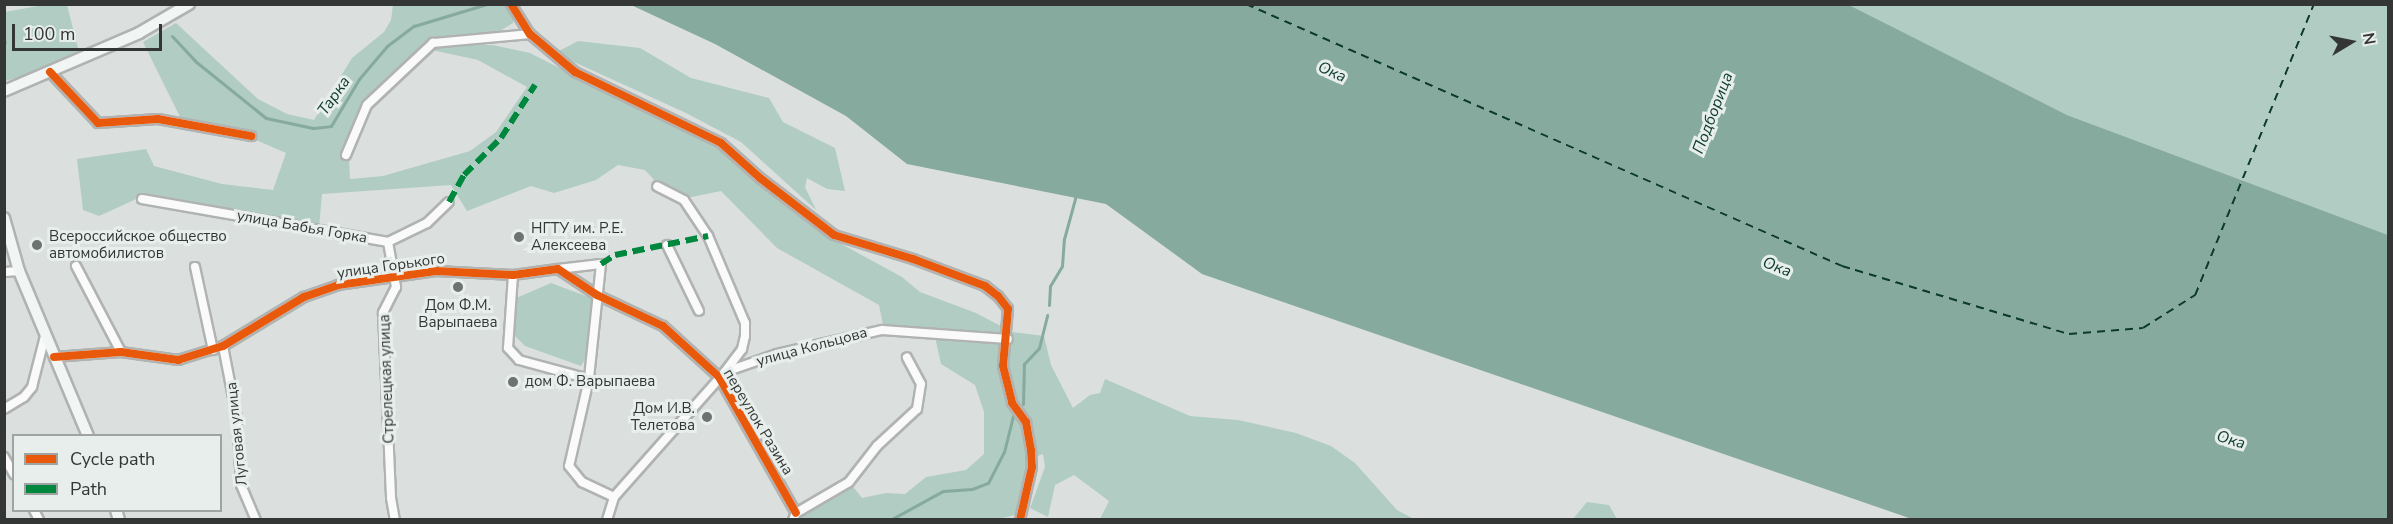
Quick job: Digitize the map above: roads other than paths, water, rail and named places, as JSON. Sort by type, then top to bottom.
[{"type":"main road","points":[[4,91],[139,33],[189,4]]},
{"type":"main road","points":[[4,218],[18,271],[88,434]]},
{"type":"street","points":[[511,4],[530,33],[575,72],[721,142],[760,178],[834,235],[985,286],[1008,309],[1008,339],[1003,366],[1012,403],[1026,422],[1032,467],[1020,519]]},
{"type":"street","points":[[346,155],[367,105],[433,43],[530,33]]},
{"type":"street","points":[[50,72],[98,123],[158,119],[251,136]]},
{"type":"street","name":"улица Кольцова","points":[[607,519],[614,497],[742,349],[745,322],[708,236],[684,200],[657,186]]},
{"type":"street","name":"улица Бабья Горка","points":[[142,199],[388,242],[427,223],[449,202]]},
{"type":"street","points":[[388,242],[396,276]]},
{"type":"street","points":[[667,245],[699,311]]},
{"type":"street","name":"улица Горького","points":[[54,357],[121,352],[178,360],[223,346],[304,297],[338,285],[396,276],[467,270],[513,275],[600,264],[597,295]]},
{"type":"street","points":[[76,266],[121,352]]},
{"type":"street","points":[[195,267],[213,350]]},
{"type":"street","points":[[558,269],[597,295],[589,379],[569,466],[582,482],[614,497]]},
{"type":"street","points":[[4,272],[18,271]]},
{"type":"street","points":[[513,275],[508,348],[519,360],[589,379]]},
{"type":"street","name":"Стрелецкая улица","points":[[395,519],[391,498],[383,313],[396,287],[396,276]]},
{"type":"street","name":"переулок Разина","points":[[597,295],[663,326],[721,375],[794,516]]},
{"type":"street","name":"улица Кольцова","points":[[721,375],[777,354],[882,330],[1008,339]]},
{"type":"street","points":[[4,409],[24,397],[32,387],[45,335]]},
{"type":"street","name":"Луговая улица","points":[[223,346],[237,418],[241,485],[256,519]]},
{"type":"street","points":[[794,516],[849,482],[877,446],[917,409],[921,384],[907,358]]},
{"type":"street","points":[[4,457],[12,471]]},
{"type":"water","points":[[631,5],[1849,5],[2067,115],[2388,235],[2388,519],[1912,519],[1202,274],[1106,204],[907,164],[846,116],[715,44]]},
{"type":"waterway","name":"Тарка","points":[[172,36],[195,61],[266,118],[313,128],[331,126],[359,79],[387,46],[414,26],[487,4]]},
{"type":"waterway","points":[[1049,305],[1050,286],[1062,266],[1064,239],[1076,195]]},
{"type":"waterway","points":[[1023,404],[1024,364],[1039,348],[1047,315]]},
{"type":"waterway","points":[[890,520],[943,491],[972,489],[988,483],[1004,452],[1013,416]]},
{"type":"place","name":"НГТУ им. Р.Е. Алексеева","points":[[519,237]]},
{"type":"place","name":"Всероссийское общество автомобилистов","points":[[37,245]]},
{"type":"place","name":"Дом Ф.М. Варыпаева","points":[[458,287]]},
{"type":"place","name":"дом Ф. Варыпаева","points":[[513,382]]},
{"type":"place","name":"Дом И.В. Телетова","points":[[707,417]]},
{"type":"water label","name":"Ока","points":[[1332,72]]},
{"type":"water label","name":"Подборица","points":[[1713,113]]},
{"type":"water label","name":"Ока","points":[[1777,267]]},
{"type":"water label","name":"Ока","points":[[2231,440]]}]
